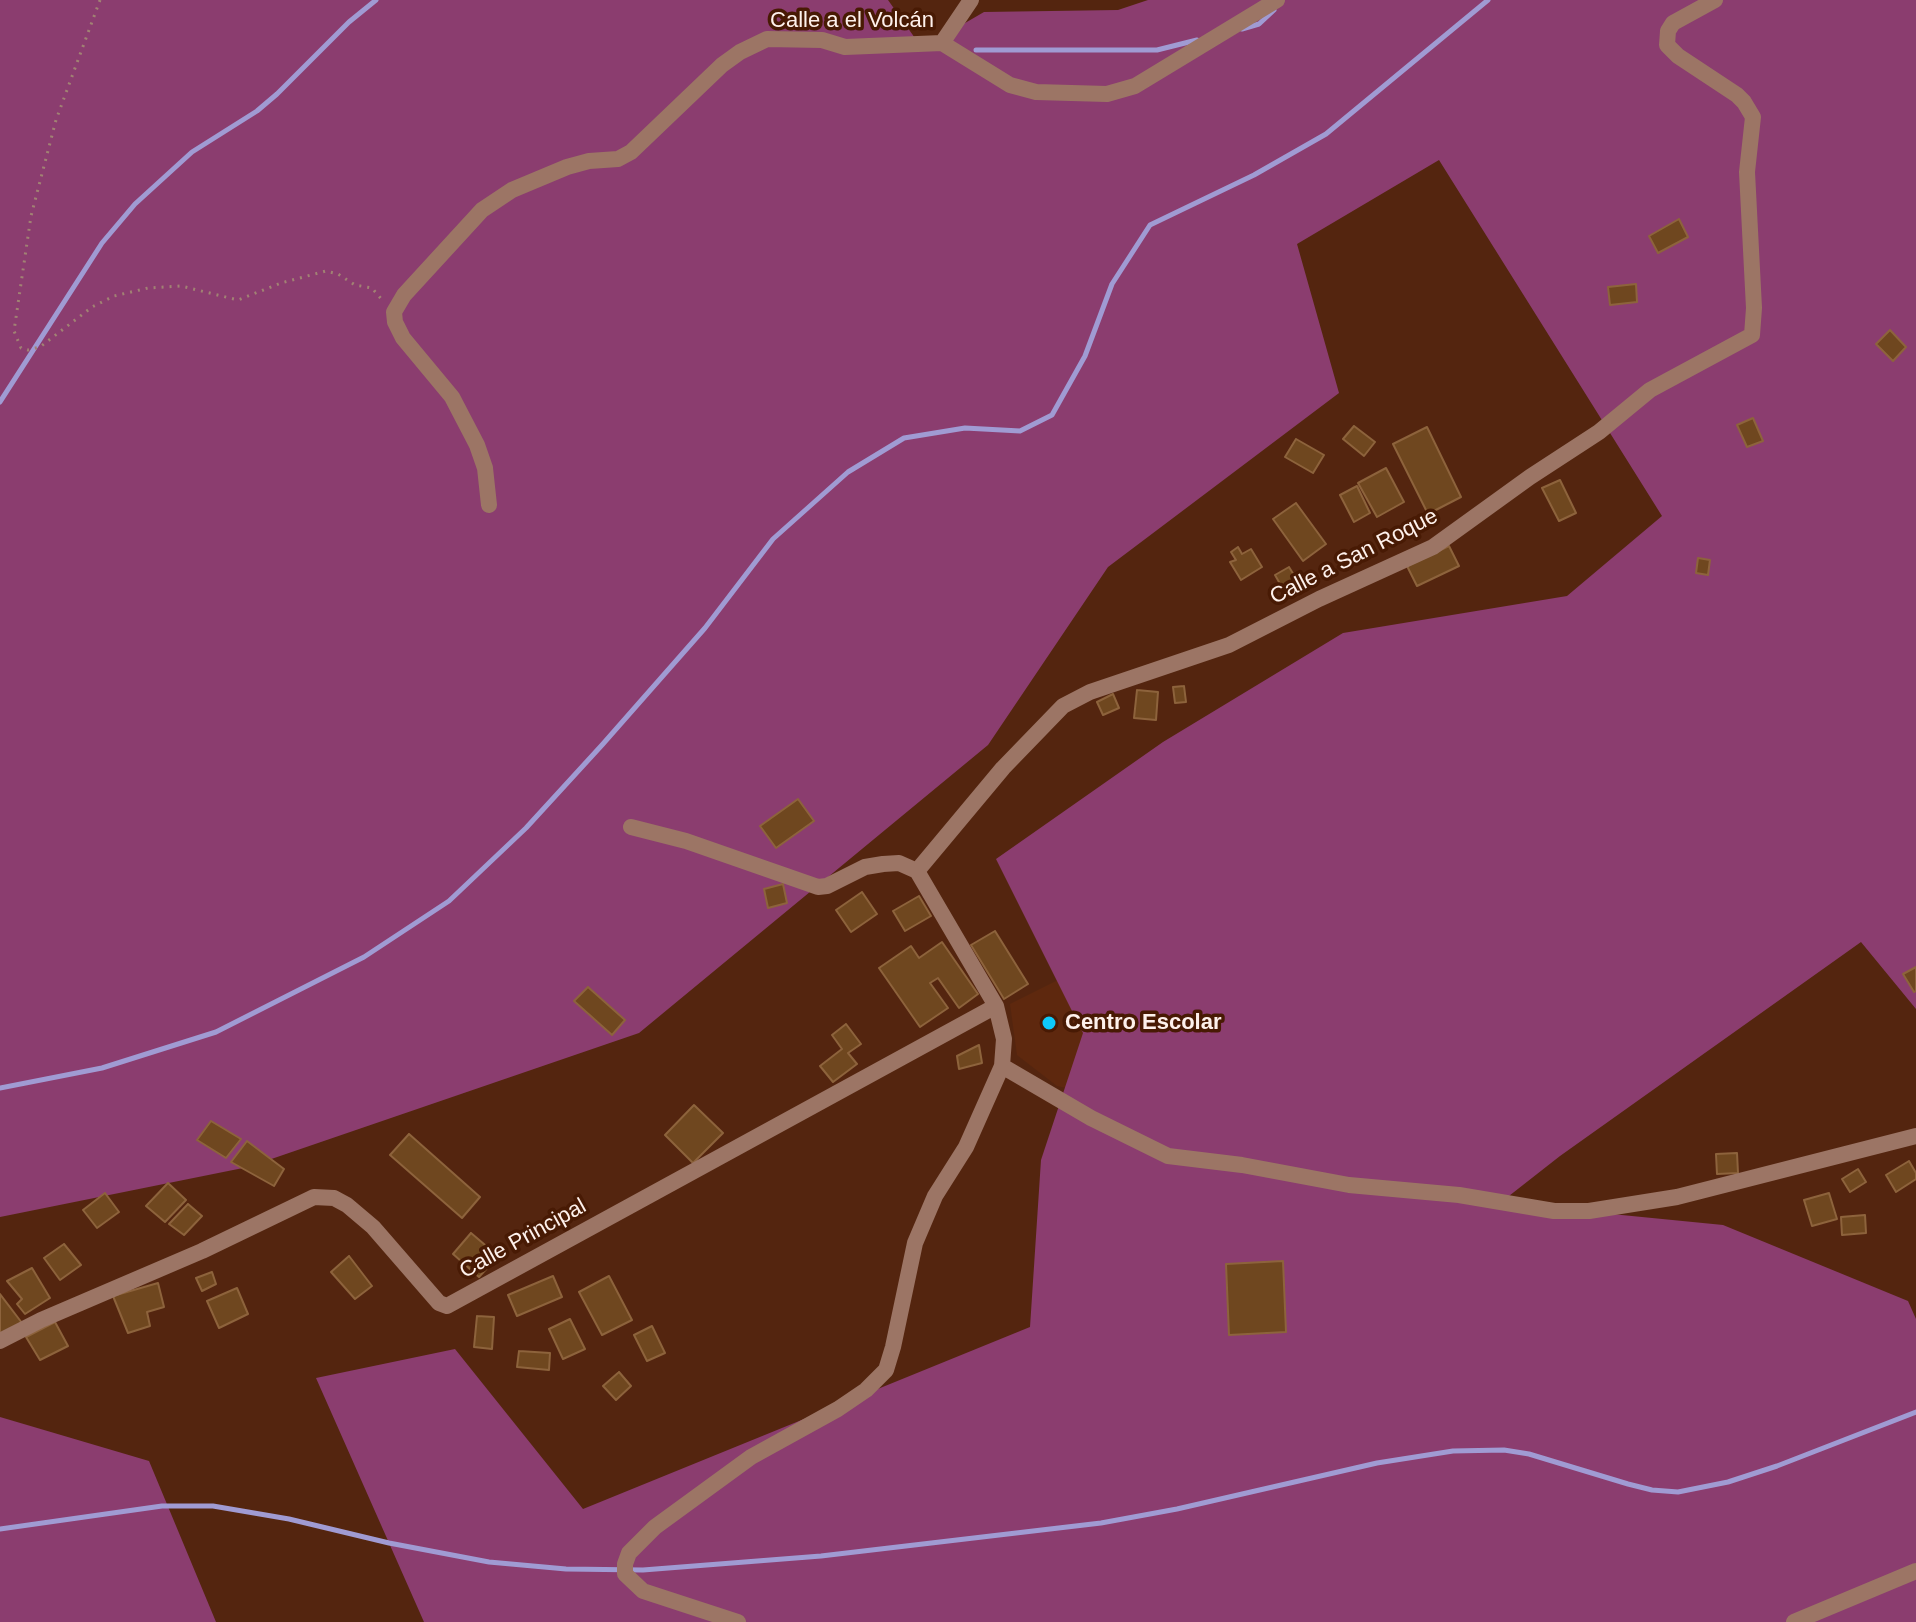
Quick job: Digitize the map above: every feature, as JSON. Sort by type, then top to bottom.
[{"type":"street","points":[[942,43],[971,0]]},
{"type":"street","name":"Calle a el Volcán","points":[[394,312],[404,295],[482,210],[512,190],[567,167],[589,161],[618,159],[631,152],[722,65],[759,43],[779,38],[809,39],[845,47],[942,43],[1010,85],[1056,94],[1107,94],[1135,86],[1277,0]]},
{"type":"street","name":"Calle a San Roque","points":[[917,871],[1003,768],[1063,706],[1090,692],[1229,645],[1319,599],[1433,547],[1599,432],[1650,390],[1752,335],[1754,308],[1747,172],[1753,117],[1737,95],[1678,56],[1667,45],[1668,31],[1673,23],[1715,0]]},
{"type":"street","points":[[394,312],[403,338],[452,397],[477,445],[485,468],[489,505]]},
{"type":"street","points":[[631,827],[686,841],[818,887],[827,886],[865,867],[883,864],[899,863],[917,871],[996,1006],[1004,1039],[1002,1066],[966,1147],[935,1196],[915,1243],[886,1370],[866,1390],[838,1409],[751,1457],[655,1527],[629,1553],[625,1574],[643,1591],[738,1622]]},
{"type":"street","name":"Calle Principal","points":[[0,1341],[314,1197],[334,1198],[347,1205],[373,1227],[439,1303],[447,1306],[996,1006]]},
{"type":"street","points":[[1002,1066],[1091,1118],[1168,1156],[1242,1165],[1349,1185],[1459,1195],[1554,1211],[1589,1211],[1677,1197],[1916,1136]]},
{"type":"street","points":[[1794,1622],[1916,1571]]},
{"type":"path","points":[[100,0],[56,120],[31,216],[14,331],[21,348],[40,347],[92,307],[114,296],[148,288],[181,286],[238,300],[281,283],[326,271],[338,274],[355,285],[372,288],[394,312]]},
{"type":"shaded area","points":[[0,0],[888,0],[922,48],[984,12],[1118,10],[1148,0],[1916,0],[1916,1009],[1861,942],[1560,1156],[1500,1203],[1723,1225],[1908,1301],[1916,1319],[1916,1622],[424,1622],[316,1378],[455,1349],[583,1509],[1030,1327],[1041,1160],[1083,1033],[996,859],[1163,742],[1343,633],[1567,596],[1662,516],[1439,160],[1297,244],[1339,393],[1108,567],[988,745],[639,1033],[248,1167],[0,1217]]},
{"type":"shaded area","name":"Centro Escolar","points":[[1064,977],[1108,1072],[1071,1089],[1057,1086],[1017,1055],[1010,1004]]},
{"type":"shaded area","points":[[0,1417],[149,1461],[216,1622],[0,1622]]},
{"type":"building","points":[[1679,219],[1688,237],[1658,253],[1649,236]]},
{"type":"building","points":[[1636,284],[1637,302],[1610,305],[1608,287]]},
{"type":"building","points":[[1890,330],[1906,347],[1893,361],[1876,344]]},
{"type":"building","points":[[1753,418],[1763,441],[1747,447],[1737,425]]},
{"type":"building","points":[[1354,426],[1375,442],[1364,456],[1343,439]]},
{"type":"building","points":[[1427,427],[1461,497],[1428,514],[1393,444]]},
{"type":"building","points":[[1296,439],[1324,455],[1313,473],[1285,457]]},
{"type":"building","points":[[1386,468],[1404,502],[1377,517],[1358,483]]},
{"type":"building","points":[[1560,480],[1576,513],[1559,521],[1542,488]]},
{"type":"building","points":[[1357,486],[1370,513],[1354,522],[1340,495]]},
{"type":"building","points":[[1296,503],[1326,544],[1303,561],[1273,519]]},
{"type":"building","points":[[1449,546],[1459,566],[1417,586],[1407,566]]},
{"type":"building","points":[[1238,547],[1242,554],[1251,549],[1262,567],[1241,580],[1230,562],[1236,560],[1231,552]]},
{"type":"building","points":[[1698,558],[1710,560],[1708,575],[1696,573]]},
{"type":"building","points":[[1289,567],[1297,580],[1283,589],[1275,575]]},
{"type":"building","points":[[1184,686],[1186,702],[1175,703],[1173,687]]},
{"type":"building","points":[[1137,690],[1158,692],[1156,720],[1134,718]]},
{"type":"building","points":[[1113,694],[1119,708],[1103,715],[1097,702]]},
{"type":"building","points":[[798,799],[814,821],[776,848],[760,826]]},
{"type":"building","points":[[783,884],[787,903],[768,908],[764,889]]},
{"type":"building","points":[[862,892],[877,914],[851,932],[836,910]]},
{"type":"building","points":[[919,896],[931,916],[905,931],[893,911]]},
{"type":"building","points":[[995,931],[1028,984],[1004,999],[971,945]]},
{"type":"building","points":[[942,942],[978,994],[959,1008],[938,978],[930,983],[948,1008],[920,1027],[879,968],[911,946],[919,958]]},
{"type":"building","points":[[1916,967],[1916,991],[1914,992],[1903,974]]},
{"type":"building","points":[[588,987],[625,1020],[612,1035],[574,1001]]},
{"type":"building","points":[[846,1024],[861,1044],[848,1053],[857,1064],[833,1082],[820,1066],[842,1049],[832,1035]]},
{"type":"building","points":[[979,1045],[982,1063],[959,1069],[957,1056]]},
{"type":"building","points":[[694,1105],[723,1133],[693,1163],[665,1135]]},
{"type":"building","points":[[211,1121],[241,1139],[226,1158],[197,1140]]},
{"type":"building","points":[[409,1134],[480,1197],[462,1218],[390,1155]]},
{"type":"building","points":[[247,1141],[284,1169],[274,1186],[231,1162]]},
{"type":"building","points":[[1737,1153],[1738,1173],[1717,1174],[1716,1154]]},
{"type":"building","points":[[1909,1161],[1916,1179],[1896,1192],[1886,1175]]},
{"type":"building","points":[[1858,1169],[1866,1182],[1850,1192],[1842,1179]]},
{"type":"building","points":[[168,1183],[186,1200],[165,1222],[146,1206]]},
{"type":"building","points":[[105,1193],[119,1212],[97,1228],[83,1210]]},
{"type":"building","points":[[1829,1193],[1837,1219],[1812,1226],[1804,1200]]},
{"type":"building","points":[[188,1204],[202,1216],[184,1235],[169,1224]]},
{"type":"building","points":[[1865,1215],[1866,1233],[1842,1235],[1841,1217]]},
{"type":"building","points":[[471,1233],[498,1256],[479,1277],[453,1254]]},
{"type":"building","points":[[64,1244],[81,1265],[60,1280],[44,1258]]},
{"type":"building","points":[[349,1256],[372,1286],[355,1299],[331,1272]]},
{"type":"building","points":[[1283,1261],[1286,1332],[1229,1335],[1226,1264]]},
{"type":"building","points":[[32,1268],[50,1298],[25,1314],[17,1304],[22,1299],[7,1281]]},
{"type":"building","points":[[212,1272],[216,1284],[202,1291],[196,1278]]},
{"type":"building","points":[[553,1276],[562,1297],[517,1316],[508,1295]]},
{"type":"building","points":[[609,1276],[632,1320],[602,1335],[579,1292]]},
{"type":"building","points":[[158,1283],[164,1307],[147,1312],[150,1326],[128,1333],[113,1296]]},
{"type":"building","points":[[237,1288],[248,1314],[219,1328],[207,1301]]},
{"type":"building","points":[[0,1294],[22,1323],[0,1337]]},
{"type":"building","points":[[477,1316],[494,1317],[492,1349],[474,1347]]},
{"type":"building","points":[[570,1319],[585,1349],[563,1359],[549,1329]]},
{"type":"building","points":[[55,1322],[68,1346],[40,1360],[26,1337]]},
{"type":"building","points":[[652,1326],[665,1353],[647,1361],[634,1335]]},
{"type":"building","points":[[519,1351],[550,1353],[549,1370],[517,1367]]},
{"type":"building","points":[[619,1372],[631,1386],[616,1400],[603,1386]]},
{"type":"waterway","points":[[0,402],[102,243],[135,204],[192,152],[257,111],[376,0]]},
{"type":"waterway","points":[[0,1088],[102,1068],[216,1032],[364,957],[449,901],[526,828],[602,745],[705,628],[773,539],[848,472],[904,438],[965,428],[1020,431],[1052,415],[1085,356],[1112,284],[1150,225],[1254,175],[1326,134],[1488,0]]},
{"type":"waterway","points":[[1242,29],[1259,24],[1274,10]]},
{"type":"waterway","points":[[976,50],[1157,50],[1197,40]]},
{"type":"waterway","points":[[0,1529],[162,1506],[213,1506],[489,1562],[566,1569],[643,1570],[821,1556],[1101,1523],[1177,1509],[1377,1463],[1453,1451],[1504,1450],[1529,1454],[1628,1484],[1678,1492],[1728,1482],[1777,1466],[1916,1412]]},
{"type":"place","name":"Centro Escolar","points":[[1049,1023]]}]
